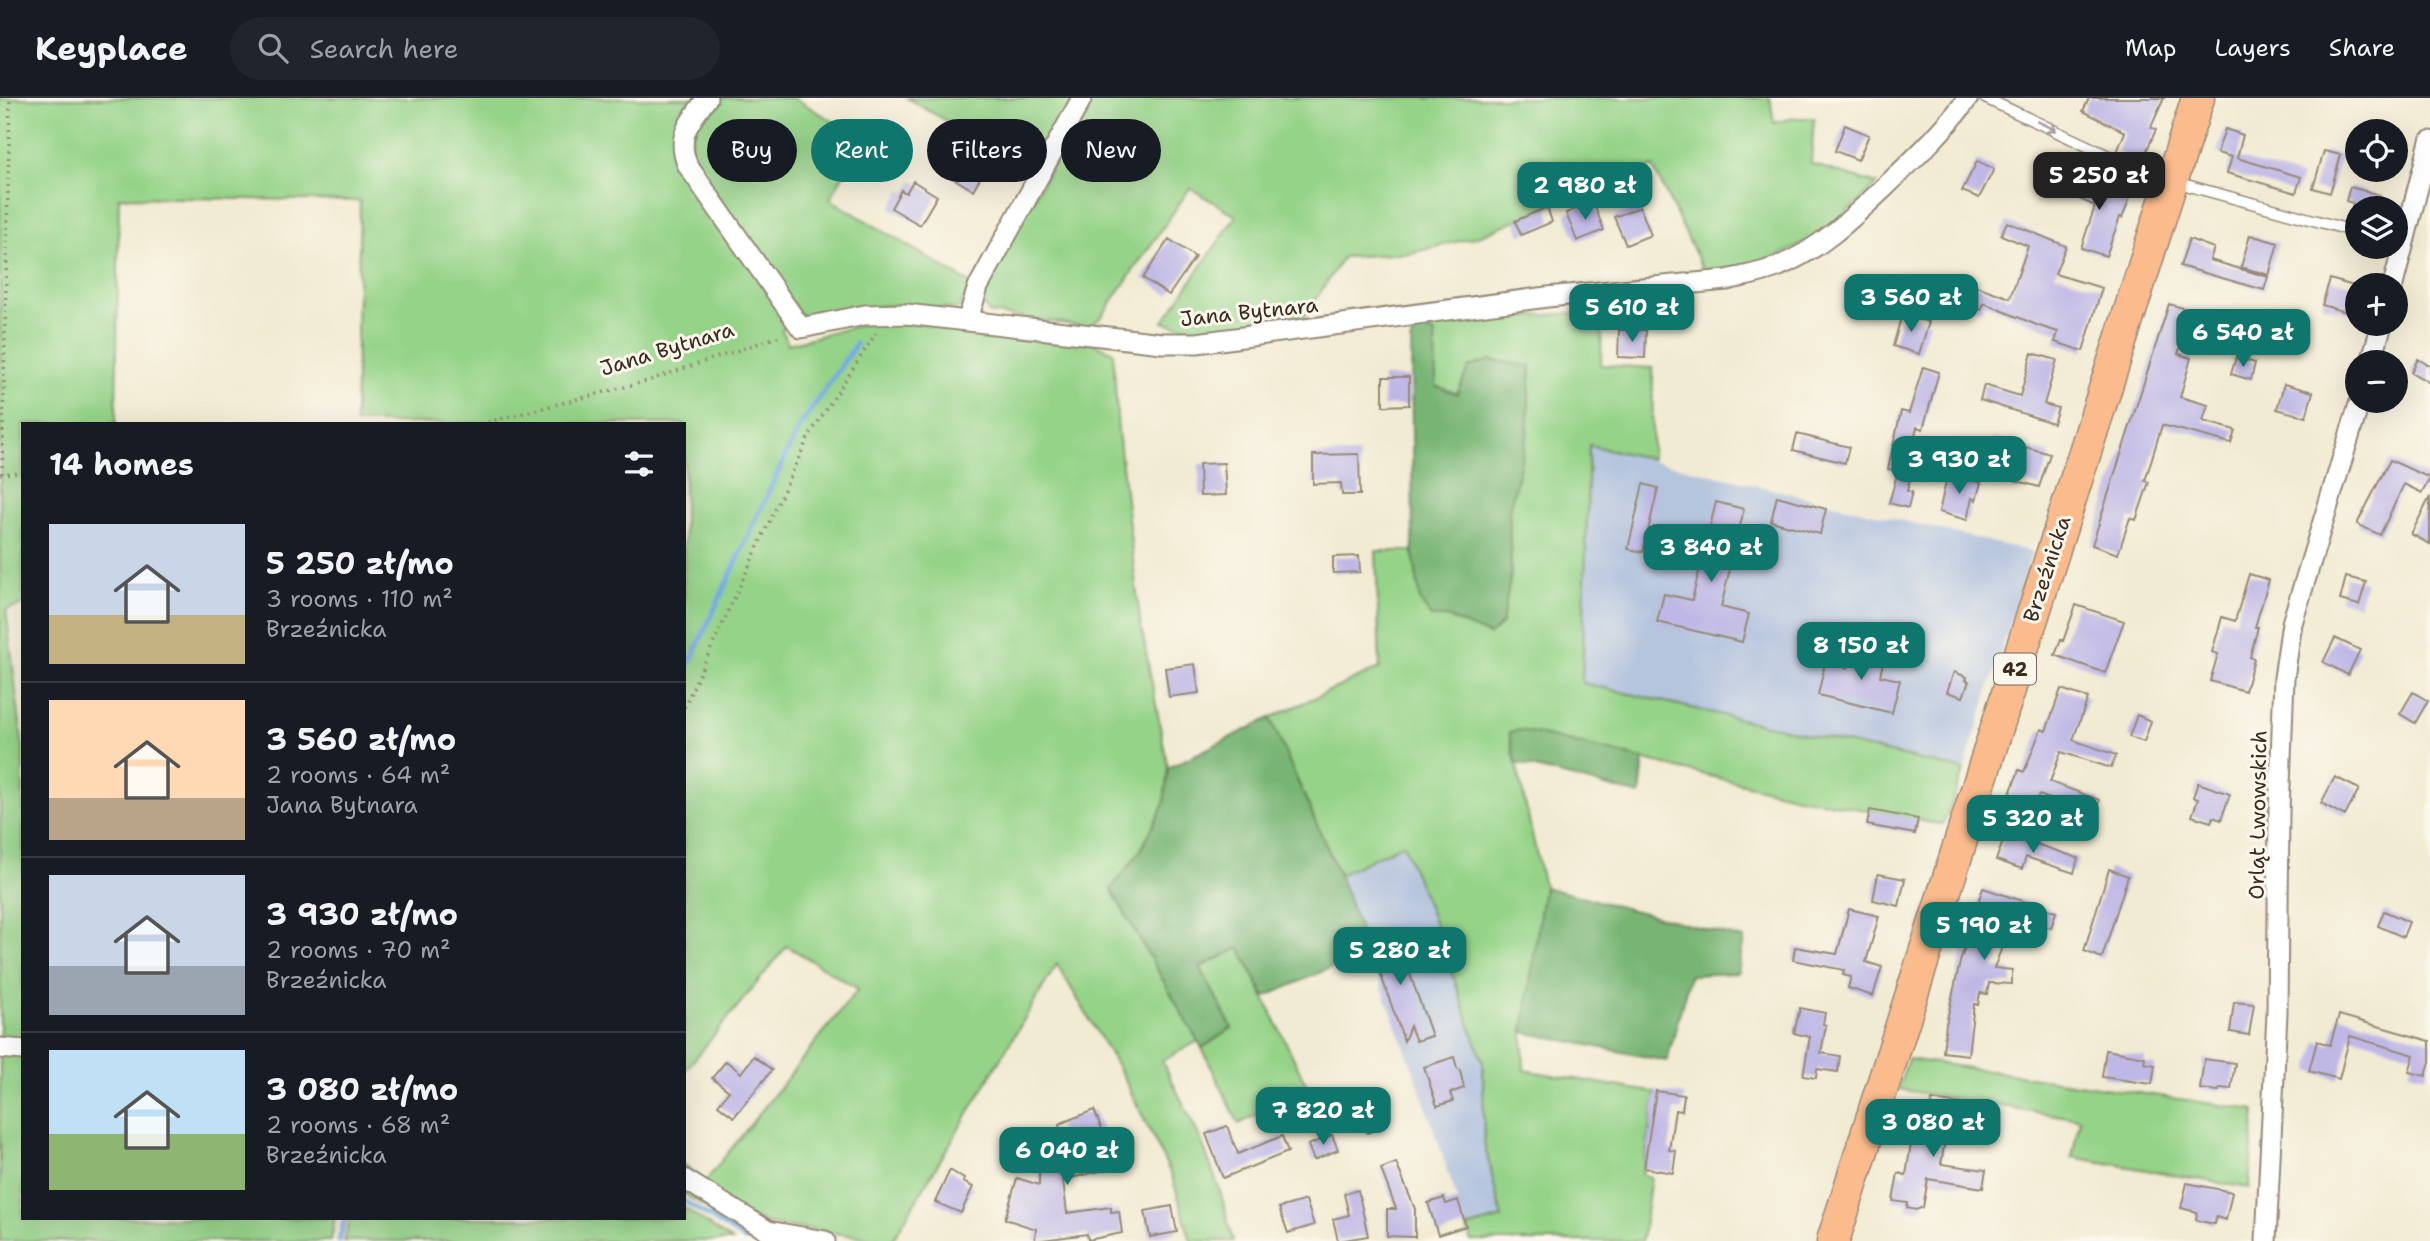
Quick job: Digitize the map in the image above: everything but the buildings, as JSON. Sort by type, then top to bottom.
[{"type":"main road","name":"Brzeźnicka","points":[[1833,1241],[2198,98]]},
{"type":"street","points":[[707,98],[682,138],[684,157],[801,328]]},
{"type":"street","points":[[968,319],[978,287],[1082,98]]},
{"type":"street","name":"Jana Bytnara","points":[[801,328],[887,313],[968,319],[1162,343],[1198,343],[1755,274],[1802,255],[1845,224],[1913,160],[1968,98]]},
{"type":"street","points":[[2408,217],[2430,141]]},
{"type":"street","name":"Orląt Lwowskich","points":[[2266,1241],[2277,1013],[2279,812],[2284,678],[2292,623],[2356,413]]},
{"type":"street","points":[[0,1048],[21,1050]]},
{"type":"street","points":[[686,1180],[768,1231],[825,1241]]},
{"type":"lane","points":[[1984,98],[2170,183],[2345,229]]},
{"type":"path","points":[[10,98],[1,474],[21,472]]},
{"type":"path","points":[[686,703],[809,436],[887,313]]},
{"type":"path","name":"Jana Bytnara","points":[[489,422],[644,382],[801,328]]},
{"type":"shaded area","points":[[1589,445],[2032,552],[1964,770],[1582,683]]},
{"type":"shaded area","points":[[1403,843],[1437,929],[1483,1063],[1484,1142],[1502,1219],[1467,1228],[1416,1077],[1339,875]]},
{"type":"green space","points":[[0,98],[700,98],[677,136],[784,318],[785,327],[782,330],[788,344],[884,319],[1089,341],[1113,352],[1118,431],[1140,620],[1168,768],[1164,804],[1141,850],[1111,889],[1198,1041],[1162,1061],[1201,1140],[1221,1194],[1233,1241],[1191,1241],[1172,1176],[1123,1076],[1057,964],[892,1241],[769,1224],[757,1220],[749,1233],[761,1241],[744,1241],[748,1232],[686,1195],[686,1166],[704,1183],[858,989],[787,946],[686,1070],[686,422],[355,422],[360,201],[119,197],[116,422],[21,422],[21,606],[6,610],[21,732],[21,1220],[335,1220],[331,1241],[0,1241]]},
{"type":"green space","points":[[713,98],[794,98],[829,119],[811,119],[811,182],[839,182],[830,199],[973,285],[958,309],[901,305],[861,308],[807,318],[801,315],[691,161],[691,143],[703,113]]},
{"type":"green space","points":[[907,98],[1076,98],[1064,119],[1061,119],[1061,124],[1047,149],[1047,119],[943,119]]},
{"type":"green space","points":[[1089,98],[1770,98],[1774,123],[1793,118],[1814,118],[1811,164],[1877,184],[1838,220],[1799,246],[1756,263],[1704,271],[1653,167],[1587,187],[1476,237],[1411,253],[1343,257],[1301,322],[1217,334],[1163,322],[1236,216],[1190,188],[1102,316],[1089,327],[989,313],[981,301],[983,290],[1043,182],[1047,182],[1047,174],[1061,149],[1061,182],[1161,182],[1161,119],[1077,119]]},
{"type":"green space","points":[[1602,311],[1601,365],[1653,368],[1652,459],[1589,445],[1582,683],[1964,770],[1943,825],[1793,796],[1521,730],[1509,732],[1544,887],[1523,1032],[1524,1070],[1656,1093],[1642,1175],[1651,1177],[1642,1241],[1471,1241],[1467,1228],[1502,1218],[1484,1142],[1483,1063],[1437,929],[1403,844],[1339,875],[1270,718],[1380,668],[1376,551],[1413,551],[1420,601],[1431,617],[1447,617],[1489,635],[1511,575],[1509,511],[1527,436],[1531,366],[1490,360],[1469,367],[1458,394],[1436,386],[1434,334],[1411,325]]},
{"type":"green space","points":[[1411,325],[1435,334],[1436,386],[1457,394],[1469,367],[1490,360],[1531,366],[1527,436],[1509,511],[1511,575],[1502,624],[1489,635],[1447,617],[1431,617],[1420,601],[1413,551]]},
{"type":"green space","points":[[1270,718],[1339,875],[1368,951],[1265,997],[1240,948],[1200,967],[1232,1028],[1202,1048],[1111,889],[1141,850],[1164,804],[1168,768]]},
{"type":"green space","points":[[1521,730],[1644,759],[1640,795],[1516,763],[1509,732]]},
{"type":"green space","points":[[1544,887],[1744,939],[1738,973],[1690,975],[1667,1061],[1523,1032]]},
{"type":"green space","points":[[1240,948],[1308,1088],[1239,1124],[1202,1048],[1232,1028],[1200,967]]},
{"type":"green space","points":[[1908,1059],[2255,1110],[2249,1188],[2072,1157],[2080,1119],[1898,1089]]},
{"type":"green space","points":[[686,1209],[732,1241],[344,1241],[349,1220],[686,1220]]},
{"type":"waterway","points":[[686,671],[798,429],[856,344]]},
{"type":"waterway","points":[[686,1202],[743,1238]]},
{"type":"waterway","points":[[339,1241],[344,1220]]}]
